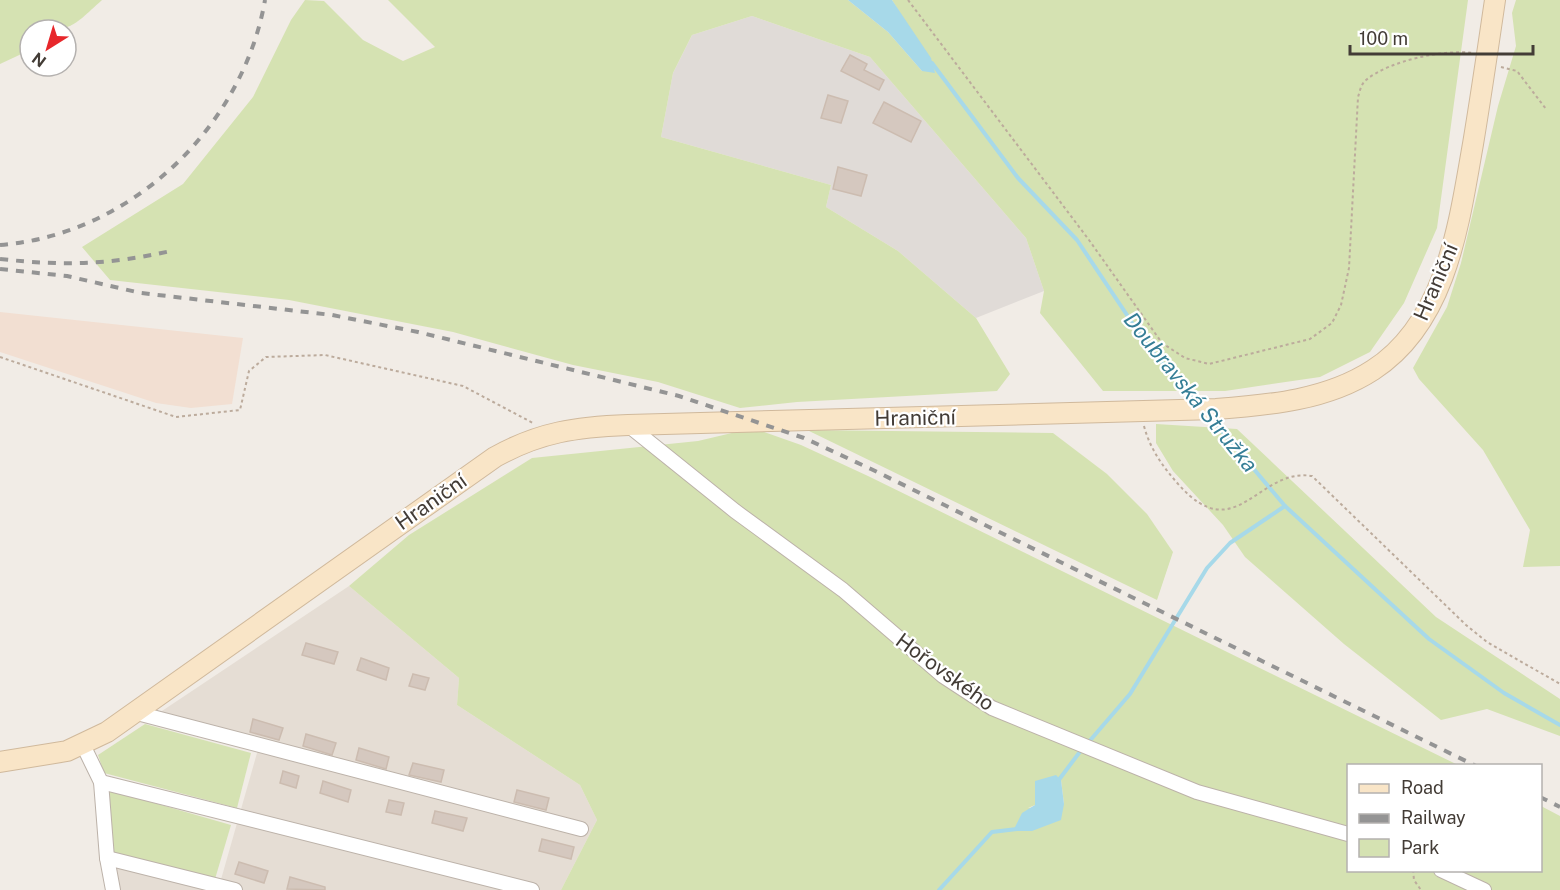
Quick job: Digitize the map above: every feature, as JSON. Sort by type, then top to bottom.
[{"type":"main road","name":"Hraniční","points":[[0,762],[51,755],[83,745],[137,712],[487,463],[523,443],[551,433],[586,427],[628,425],[1016,415],[1139,409],[1216,409],[1294,400],[1345,385],[1371,372],[1393,355],[1424,318],[1453,246],[1487,59],[1495,0]]},
{"type":"street","name":"Hořovského","points":[[628,425],[735,512],[843,590],[943,676],[992,708],[1197,792],[1347,834]]},
{"type":"street","points":[[137,712],[581,829]]},
{"type":"street","points":[[83,745],[101,782],[112,890]]},
{"type":"street","points":[[101,782],[532,890]]},
{"type":"street","points":[[107,858],[235,890]]},
{"type":"street","points":[[1445,872],[1484,890]]},
{"type":"path","points":[[908,0],[1089,240],[1162,343],[1185,358],[1209,364],[1310,339],[1332,323],[1341,305],[1349,268],[1358,97],[1364,82],[1375,75],[1432,54],[1459,51],[1517,71],[1546,109]]},
{"type":"path","points":[[0,357],[176,417],[240,410],[249,371],[266,357],[325,356],[463,386],[551,433]]},
{"type":"path","points":[[1139,409],[1147,440],[1164,468],[1200,505],[1214,510],[1240,507],[1279,482],[1298,474],[1312,476],[1466,625],[1487,642],[1560,684]]},
{"type":"path","points":[[1413,872],[1414,880],[1421,890]]},
{"type":"shaded area","points":[[752,16],[870,57],[1026,238],[1044,291],[976,318],[898,251],[826,207],[831,185],[661,137],[673,73],[692,35]]},
{"type":"shaded area","points":[[0,312],[243,338],[232,404],[191,408],[156,403],[0,352]]},
{"type":"shaded area","points":[[349,586],[459,678],[457,705],[580,785],[597,820],[561,890],[218,890],[261,739],[159,713]]},
{"type":"shaded area","points":[[114,865],[211,890],[119,890]]},
{"type":"green space","points":[[0,0],[102,0],[78,21],[78,18],[18,18],[18,56],[0,64]]},
{"type":"green space","points":[[305,0],[324,1],[363,40],[403,61],[435,47],[388,0],[848,0],[888,32],[922,71],[903,18],[892,0],[1468,0],[1437,228],[1404,303],[1370,352],[1320,377],[1225,391],[1103,391],[1040,313],[1044,291],[1026,238],[870,57],[752,16],[692,35],[673,73],[661,137],[831,185],[826,207],[898,251],[976,318],[1010,374],[997,391],[797,402],[740,408],[658,382],[573,365],[453,332],[289,300],[110,280],[82,247],[183,184],[253,97],[291,20]]},
{"type":"green space","points":[[1516,0],[1560,0],[1560,566],[1523,567],[1530,530],[1483,450],[1419,379],[1413,368],[1447,307],[1461,263],[1498,106],[1516,46],[1512,13]]},
{"type":"green space","points":[[1156,424],[1237,429],[1436,617],[1560,699],[1560,736],[1487,709],[1441,720],[1344,644],[1245,557],[1223,525],[1173,471],[1156,443]]},
{"type":"green space","points":[[753,428],[801,445],[1456,764],[1347,764],[1347,872],[1542,872],[1542,807],[1560,816],[1560,890],[561,890],[597,820],[580,785],[457,705],[459,678],[349,586],[409,535],[532,458],[698,441]],"holes":[[[1061,780],[1064,804],[1028,808],[1035,805],[1036,791]]]},
{"type":"green space","points":[[807,430],[1053,433],[1107,474],[1147,514],[1173,552],[1157,600]]},
{"type":"green space","points":[[145,724],[251,753],[237,808],[104,773],[98,755]]},
{"type":"green space","points":[[109,790],[231,825],[215,879],[113,853]]},
{"type":"water","points":[[848,0],[892,0],[931,58],[935,73],[922,71],[888,32]]},
{"type":"water","points":[[1056,775],[1061,780],[1064,804],[1061,820],[1032,831],[1013,831],[1022,813],[1035,805],[1035,781]]},
{"type":"building","points":[[850,55],[867,64],[864,70],[884,80],[879,90],[841,71]]},
{"type":"building","points":[[828,95],[848,101],[841,123],[821,118]]},
{"type":"building","points":[[884,102],[921,121],[911,142],[873,123]]},
{"type":"building","points":[[838,167],[867,175],[861,196],[833,189]]},
{"type":"building","points":[[306,643],[338,652],[334,664],[302,655]]},
{"type":"building","points":[[361,658],[389,668],[386,680],[357,670]]},
{"type":"building","points":[[413,674],[429,678],[425,690],[409,686]]},
{"type":"building","points":[[253,719],[283,728],[279,740],[250,732]]},
{"type":"building","points":[[306,734],[336,743],[332,755],[303,746]]},
{"type":"building","points":[[359,748],[389,757],[386,769],[356,760]]},
{"type":"building","points":[[413,763],[444,770],[441,782],[409,775]]},
{"type":"building","points":[[283,771],[299,776],[296,788],[280,783]]},
{"type":"building","points":[[323,781],[351,790],[348,802],[320,793]]},
{"type":"building","points":[[517,790],[549,798],[546,810],[514,802]]},
{"type":"building","points":[[389,800],[404,803],[401,815],[386,812]]},
{"type":"building","points":[[435,811],[467,818],[463,831],[432,823]]},
{"type":"building","points":[[542,839],[574,847],[571,859],[539,851]]},
{"type":"building","points":[[239,862],[268,871],[264,883],[235,874]]},
{"type":"building","points":[[290,877],[325,887],[325,890],[287,889]]},
{"type":"waterway","name":"Doubravská Stružka","points":[[932,63],[1018,178],[1077,240],[1147,345],[1196,402]]},
{"type":"waterway","name":"Doubravská Stružka","points":[[1209,416],[1285,506],[1429,639],[1504,693],[1560,725]]},
{"type":"waterway","points":[[1087,744],[1130,694],[1207,568],[1230,543],[1285,506]]},
{"type":"waterway","points":[[1058,781],[1082,749]]},
{"type":"waterway","points":[[939,890],[992,832],[1017,829]]},
{"type":"railway","points":[[0,245],[48,237],[94,220],[136,197],[173,166],[206,131],[233,90],[253,47],[265,0]]},
{"type":"railway","points":[[0,259],[45,263],[86,263],[106,262],[171,251]]},
{"type":"railway","points":[[0,269],[67,276],[141,293],[332,315],[418,332],[679,396],[804,438],[1472,764]]},
{"type":"railway","points":[[1542,798],[1560,807]]}]
